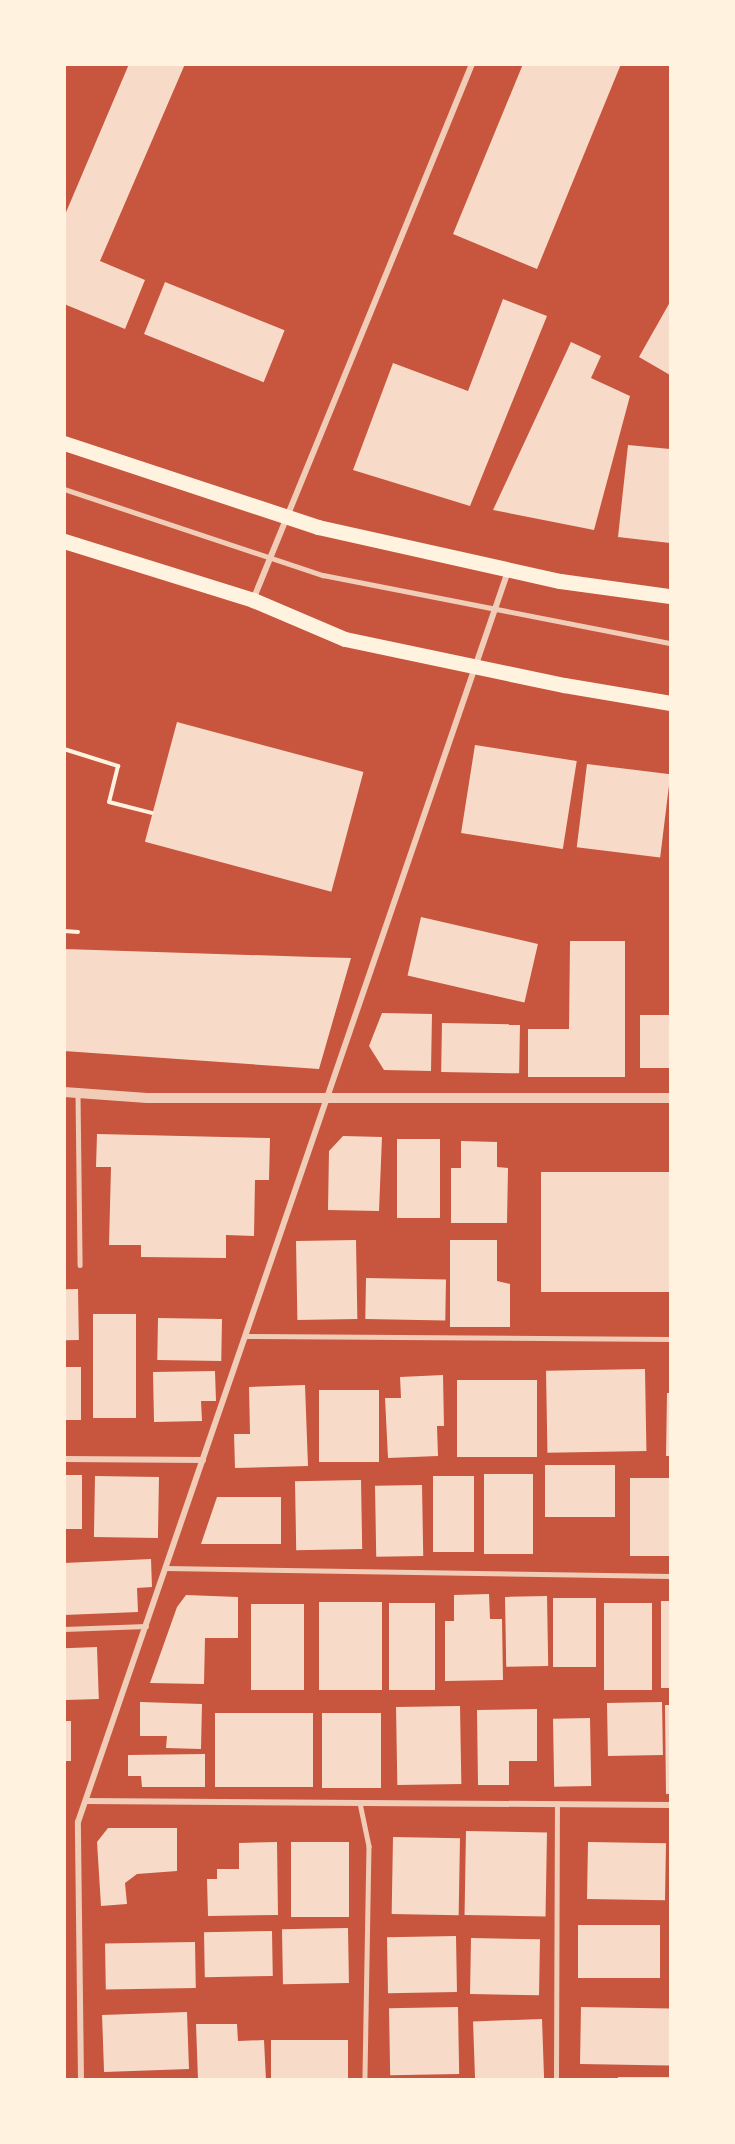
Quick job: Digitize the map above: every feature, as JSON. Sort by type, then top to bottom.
[{"type":"main road","points":[[64,443],[284,517],[508,570],[670,597]]},
{"type":"main road","points":[[64,541],[253,600],[345,639],[670,703]]},
{"type":"street","points":[[253,600],[284,517],[472,64]]},
{"type":"street","points":[[81,2079],[78,1822],[508,570]]},
{"type":"street","points":[[64,1092],[147,1098],[670,1098]]},
{"type":"street","points":[[64,1459],[203,1460]]},
{"type":"street","points":[[87,1801],[670,1806]]},
{"type":"lane","points":[[64,489],[323,575],[670,643]]},
{"type":"lane","points":[[78,1093],[80,1265]]},
{"type":"lane","points":[[245,1336],[670,1339]]},
{"type":"lane","points":[[166,1568],[670,1576]]},
{"type":"lane","points":[[64,1629],[147,1626]]},
{"type":"lane","points":[[360,1803],[369,1846],[365,2079]]},
{"type":"lane","points":[[556,2079],[557,1804]]},
{"type":"path","points":[[64,749],[118,766],[109,802],[152,813]]},
{"type":"path","points":[[64,931],[78,932]]},
{"type":"building","points":[[129,64],[185,64],[100,261],[145,280],[125,329],[64,304],[64,217]]},
{"type":"building","points":[[523,64],[621,64],[537,269],[453,234]]},
{"type":"building","points":[[165,282],[285,330],[264,382],[144,334]]},
{"type":"building","points":[[503,299],[547,316],[470,506],[353,470],[393,363],[468,391]]},
{"type":"building","points":[[670,302],[670,375],[639,357]]},
{"type":"building","points":[[571,342],[601,356],[591,378],[630,396],[594,530],[493,510]]},
{"type":"building","points":[[628,445],[670,449],[670,543],[618,537]]},
{"type":"building","points":[[177,722],[363,772],[331,892],[145,842]]},
{"type":"building","points":[[475,745],[577,761],[563,849],[461,833]]},
{"type":"building","points":[[587,764],[670,774],[660,858],[577,847]]},
{"type":"building","points":[[421,917],[538,944],[524,1002],[408,975]]},
{"type":"building","points":[[570,941],[625,941],[625,1077],[528,1077],[528,1029],[569,1029]]},
{"type":"building","points":[[64,949],[351,958],[319,1069],[64,1051]]},
{"type":"building","points":[[382,1013],[432,1014],[431,1071],[384,1070],[369,1046]]},
{"type":"building","points":[[640,1015],[670,1015],[670,1068],[640,1068]]},
{"type":"building","points":[[442,1023],[520,1024],[519,1073],[441,1072]]},
{"type":"building","points":[[97,1134],[270,1138],[269,1180],[255,1180],[254,1236],[226,1235],[226,1258],[141,1257],[141,1245],[109,1245],[111,1167],[96,1167]]},
{"type":"building","points":[[343,1136],[382,1137],[379,1211],[328,1210],[329,1151]]},
{"type":"building","points":[[397,1139],[440,1139],[440,1218],[397,1218]]},
{"type":"building","points":[[461,1141],[497,1142],[497,1167],[508,1168],[507,1223],[451,1223],[451,1168],[461,1168]]},
{"type":"building","points":[[541,1172],[670,1172],[670,1292],[541,1292]]},
{"type":"building","points":[[356,1240],[357,1319],[297,1320],[296,1241]]},
{"type":"building","points":[[450,1240],[497,1240],[497,1281],[510,1284],[510,1327],[450,1327]]},
{"type":"building","points":[[366,1278],[446,1279],[445,1320],[365,1319]]},
{"type":"building","points":[[64,1289],[78,1289],[79,1340],[65,1340]]},
{"type":"building","points":[[93,1314],[136,1314],[136,1418],[93,1418]]},
{"type":"building","points":[[158,1318],[222,1319],[221,1361],[157,1360]]},
{"type":"building","points":[[64,1367],[81,1367],[81,1420],[64,1420]]},
{"type":"building","points":[[645,1369],[646,1451],[547,1453],[546,1371]]},
{"type":"building","points":[[215,1371],[216,1401],[201,1401],[202,1421],[154,1422],[153,1372]]},
{"type":"building","points":[[443,1375],[444,1426],[437,1426],[438,1456],[388,1458],[385,1398],[401,1398],[400,1377]]},
{"type":"building","points":[[457,1380],[537,1380],[537,1457],[457,1457]]},
{"type":"building","points":[[305,1385],[308,1466],[235,1468],[234,1434],[250,1434],[249,1387]]},
{"type":"building","points":[[319,1390],[379,1390],[379,1462],[319,1462]]},
{"type":"building","points":[[667,1393],[670,1393],[670,1456],[666,1456]]},
{"type":"building","points":[[545,1465],[615,1465],[615,1517],[545,1517]]},
{"type":"building","points":[[484,1474],[533,1474],[533,1554],[484,1554]]},
{"type":"building","points":[[64,1475],[82,1475],[82,1529],[64,1529]]},
{"type":"building","points":[[95,1476],[159,1477],[158,1538],[94,1537]]},
{"type":"building","points":[[433,1476],[474,1476],[474,1552],[433,1552]]},
{"type":"building","points":[[630,1478],[670,1478],[670,1556],[630,1556]]},
{"type":"building","points":[[361,1480],[362,1549],[296,1550],[295,1481]]},
{"type":"building","points":[[422,1485],[423,1556],[376,1557],[375,1486]]},
{"type":"building","points":[[217,1497],[281,1497],[281,1544],[201,1544]]},
{"type":"building","points":[[151,1559],[152,1587],[137,1588],[138,1612],[64,1615],[64,1563]]},
{"type":"building","points":[[489,1594],[490,1619],[502,1619],[503,1680],[445,1681],[445,1621],[454,1621],[454,1595]]},
{"type":"building","points":[[186,1595],[238,1597],[238,1638],[205,1638],[204,1684],[150,1683],[177,1607]]},
{"type":"building","points":[[547,1596],[548,1666],[506,1667],[505,1597]]},
{"type":"building","points":[[553,1598],[596,1598],[596,1667],[553,1667]]},
{"type":"building","points":[[661,1601],[670,1601],[670,1688],[661,1688]]},
{"type":"building","points":[[319,1602],[382,1602],[382,1690],[319,1690]]},
{"type":"building","points":[[389,1603],[435,1603],[435,1690],[389,1690]]},
{"type":"building","points":[[604,1603],[652,1603],[652,1690],[604,1690]]},
{"type":"building","points":[[251,1604],[304,1604],[304,1690],[251,1690]]},
{"type":"building","points":[[97,1647],[99,1699],[66,1700],[64,1648]]},
{"type":"building","points":[[140,1702],[202,1704],[201,1749],[166,1748],[167,1736],[140,1736]]},
{"type":"building","points":[[662,1702],[663,1755],[608,1756],[607,1703]]},
{"type":"building","points":[[665,1705],[670,1705],[670,1794],[666,1794]]},
{"type":"building","points":[[460,1706],[461,1784],[397,1785],[396,1707]]},
{"type":"building","points":[[537,1709],[537,1761],[509,1761],[509,1785],[478,1785],[477,1710]]},
{"type":"building","points":[[215,1713],[313,1713],[313,1787],[215,1787]]},
{"type":"building","points":[[322,1713],[381,1713],[381,1788],[322,1788]]},
{"type":"building","points":[[590,1718],[591,1786],[554,1787],[553,1719]]},
{"type":"building","points":[[64,1721],[71,1721],[71,1761],[64,1761]]},
{"type":"building","points":[[205,1754],[205,1787],[142,1787],[141,1776],[128,1776],[128,1755]]},
{"type":"building","points":[[108,1828],[177,1828],[177,1871],[137,1874],[125,1883],[127,1904],[101,1906],[97,1842]]},
{"type":"building","points":[[466,1831],[547,1832],[546,1916],[465,1915]]},
{"type":"building","points":[[393,1837],[460,1838],[459,1915],[392,1914]]},
{"type":"building","points":[[277,1842],[278,1915],[208,1916],[207,1879],[217,1879],[217,1869],[239,1869],[239,1843]]},
{"type":"building","points":[[291,1842],[349,1842],[349,1917],[291,1917]]},
{"type":"building","points":[[588,1842],[666,1843],[665,1900],[587,1899]]},
{"type":"building","points":[[578,1925],[660,1925],[660,1978],[578,1978]]},
{"type":"building","points":[[348,1928],[349,1983],[283,1984],[282,1929]]},
{"type":"building","points":[[272,1931],[273,1976],[205,1977],[204,1932]]},
{"type":"building","points":[[456,1936],[457,1992],[388,1993],[387,1937]]},
{"type":"building","points":[[471,1938],[540,1939],[539,1995],[470,1994]]},
{"type":"building","points":[[195,1942],[196,1988],[106,1990],[105,1944]]},
{"type":"building","points":[[458,2007],[459,2074],[390,2075],[389,2008]]},
{"type":"building","points":[[581,2007],[670,2009],[669,2066],[580,2064]]},
{"type":"building","points":[[187,2012],[189,2069],[104,2072],[102,2015]]},
{"type":"building","points":[[542,2019],[544,2078],[475,2080],[473,2021]]},
{"type":"building","points":[[196,2024],[237,2024],[238,2041],[264,2040],[266,2080],[198,2080]]},
{"type":"building","points":[[271,2040],[348,2040],[348,2080],[271,2080]]},
{"type":"building","points":[[618,2077],[670,2077],[670,2080],[618,2080]]}]
